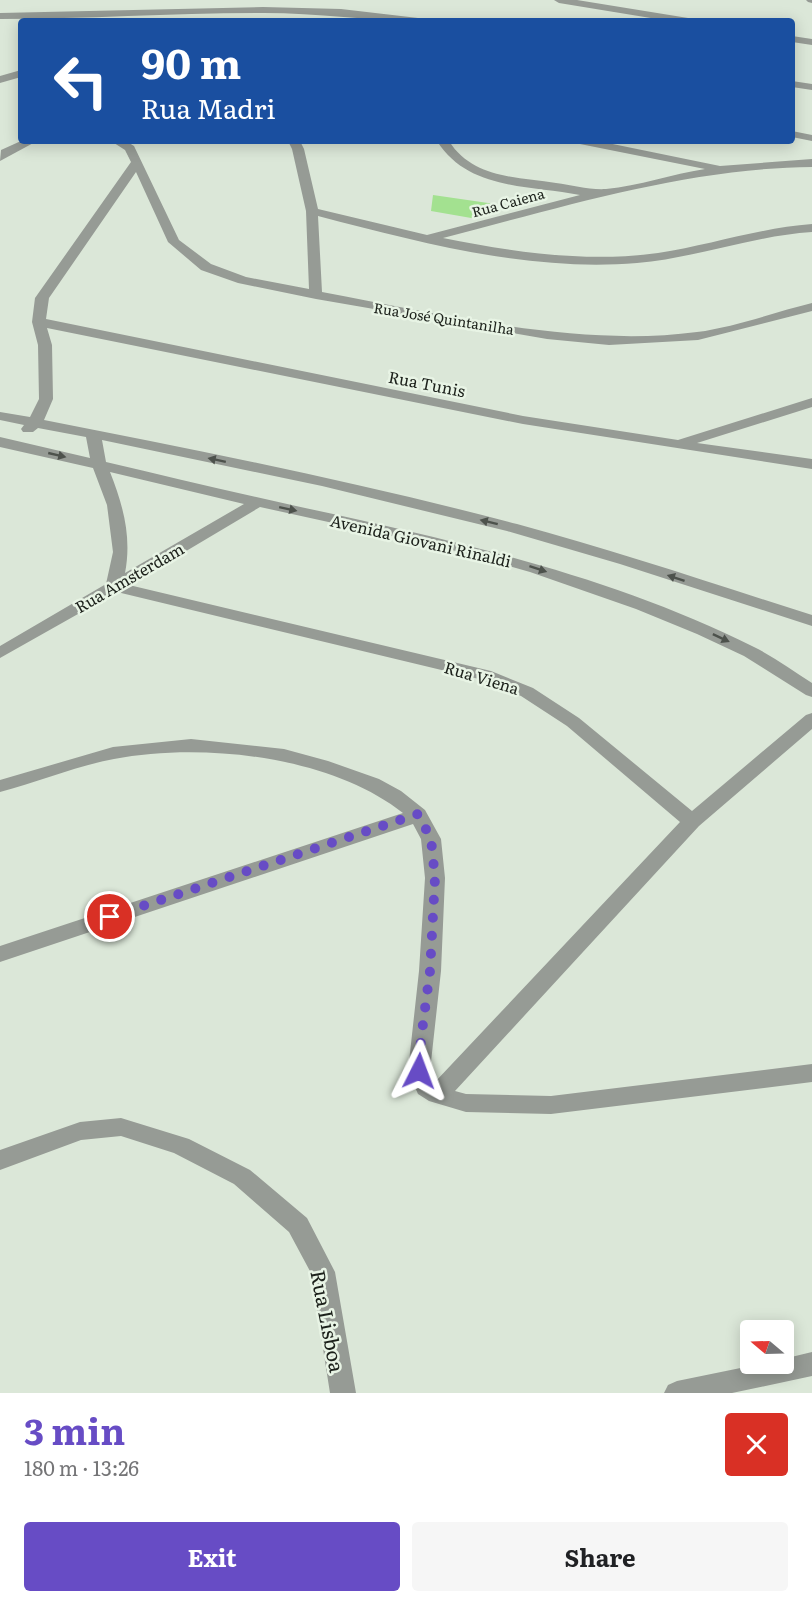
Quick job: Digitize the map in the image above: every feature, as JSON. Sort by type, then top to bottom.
[{"type":"street","points":[[72,15],[103,0]]},
{"type":"street","points":[[559,0],[670,18]]},
{"type":"street","points":[[0,16],[108,12],[326,12],[398,18]]},
{"type":"street","points":[[72,15],[90,18]]},
{"type":"street","points":[[795,39],[812,42]]},
{"type":"street","points":[[0,80],[18,74]]},
{"type":"street","points":[[795,84],[812,87]]},
{"type":"street","points":[[795,135],[812,138]]},
{"type":"street","points":[[0,157],[5,152],[24,144]]},
{"type":"street","name":"Rua José Quintanilha","points":[[123,144],[130,148],[174,242],[206,267],[243,280],[547,335],[609,341],[698,336],[812,307]]},
{"type":"street","points":[[296,144],[312,211],[316,295]]},
{"type":"street","points":[[445,144],[464,165],[487,175],[525,183],[599,193],[724,169],[783,163],[812,163]]},
{"type":"street","points":[[595,144],[724,169]]},
{"type":"street","points":[[35,423],[46,399],[45,345],[39,322],[42,298],[137,162]]},
{"type":"street","name":"Rua Caiena","points":[[423,240],[599,193]]},
{"type":"street","points":[[312,211],[423,240],[497,251],[595,261],[638,259],[784,230],[812,228]]},
{"type":"street","name":"Rua Tunis","points":[[39,322],[523,420],[812,464]]},
{"type":"street","points":[[679,444],[812,402]]},
{"type":"street","name":"Avenida Giovani Rinaldi","points":[[0,416],[305,479],[515,529],[812,621]]},
{"type":"street","name":"Avenida Giovani Rinaldi","points":[[5,443],[35,423]]},
{"type":"street","points":[[93,435],[99,465],[115,505],[121,552],[114,586]]},
{"type":"street","name":"Avenida Giovani Rinaldi","points":[[5,443],[440,542],[536,568],[642,605],[704,630],[750,652],[812,691]]},
{"type":"street","name":"Rua Amsterdam","points":[[0,653],[258,502]]},
{"type":"street","name":"Rua Viena","points":[[114,586],[485,675],[527,692],[573,722],[692,821]]},
{"type":"street","points":[[437,1095],[692,821],[812,719]]},
{"type":"street","points":[[0,786],[113,753],[191,745],[284,755],[321,765],[372,783],[418,814],[431,839],[435,878],[430,971],[419,1071],[426,1088],[437,1095],[466,1103],[551,1105],[812,1073]]},
{"type":"street","points":[[0,954],[418,814]]},
{"type":"street","name":"Rua Lisboa","points":[[0,1160],[80,1131],[121,1127],[181,1146],[242,1177],[298,1225],[323,1272],[344,1393]]},
{"type":"street","points":[[676,1393],[812,1364]]},
{"type":"building","points":[[433,195],[495,204],[477,219],[431,211]]},
{"type":"route","points":[[110,917],[418,814],[431,839],[435,878],[430,971],[419,1071]]}]
